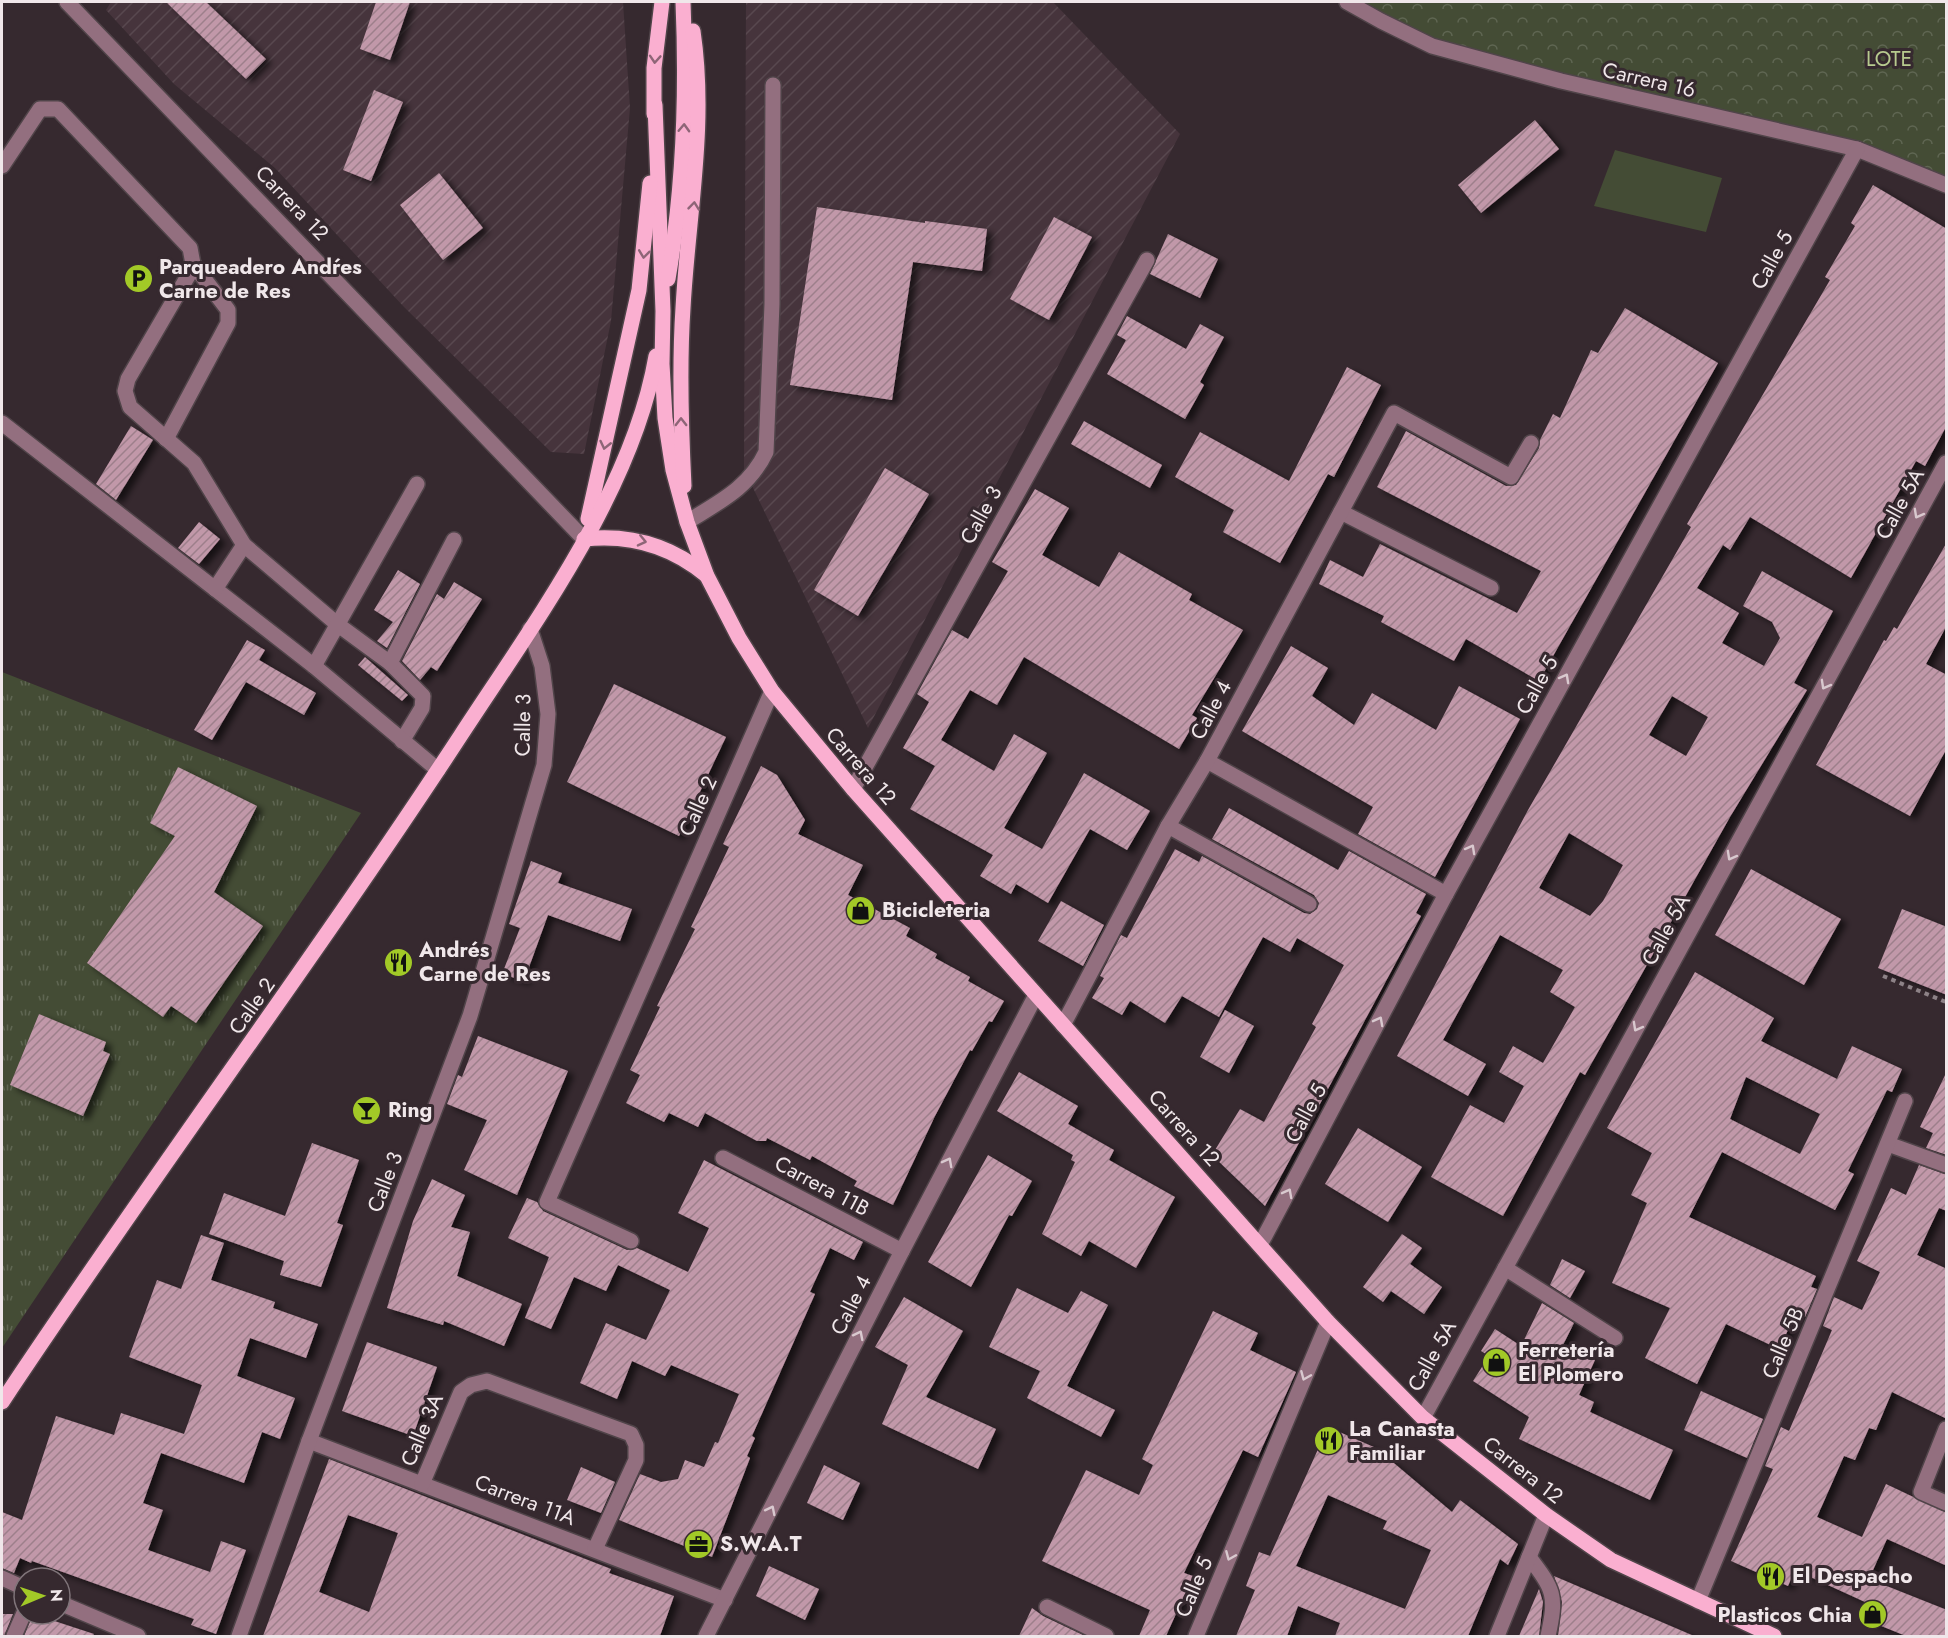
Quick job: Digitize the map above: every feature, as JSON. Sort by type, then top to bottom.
[{"type":"main road","points":[[662,2],[654,68],[663,311],[662,364],[665,418],[673,470],[687,522]]},
{"type":"main road","points":[[663,311],[676,233],[684,155],[686,76],[684,2]]},
{"type":"main road","points":[[684,2],[698,69],[699,114],[696,187],[683,308],[681,429],[687,522]]},
{"type":"main road","points":[[655,105],[645,248],[639,290],[584,539],[617,537],[650,543],[681,556],[707,576]]},
{"type":"main road","name":"Calle 2","points":[[2,1402],[438,770],[530,629],[613,486],[636,430],[653,371],[663,311]]},
{"type":"main road","name":"Carrera 12","points":[[687,522],[707,576],[739,638],[772,691],[853,789],[1328,1322],[1423,1418],[1546,1515],[1611,1560],[1774,1636]]},
{"type":"street","name":"Carrera 12","points":[[67,2],[193,129],[584,539]]},
{"type":"street","name":"Carrera 16","points":[[1347,2],[1404,34],[1452,51],[1593,88],[1857,149],[1947,185]]},
{"type":"street","points":[[687,522],[733,494],[757,472],[766,452],[771,304],[773,85]]},
{"type":"street","points":[[2,166],[40,109],[58,109],[190,248],[193,264],[228,310],[228,323],[166,439]]},
{"type":"street","name":"Calle 5","points":[[1260,1245],[1446,894],[1857,149]]},
{"type":"street","name":"Calle 3","points":[[853,789],[1147,261]]},
{"type":"street","points":[[193,264],[128,379],[125,391],[130,407],[194,463],[244,545],[337,624],[390,663],[423,696],[422,708],[402,741]]},
{"type":"street","name":"Calle 4","points":[[1063,1025],[1168,826],[1207,761],[1394,413],[1511,477],[1531,443]]},
{"type":"street","points":[[2,423],[314,666],[438,770]]},
{"type":"street","name":"Calle 5A","points":[[1423,1418],[1947,463]]},
{"type":"street","points":[[314,666],[417,484]]},
{"type":"street","points":[[1341,512],[1491,588]]},
{"type":"street","points":[[390,663],[454,540]]},
{"type":"street","points":[[215,589],[244,545]]},
{"type":"street","name":"Calle 3","points":[[239,1636],[309,1441],[470,1016],[544,765],[548,714],[542,666],[530,629]]},
{"type":"street","name":"Calle 2","points":[[631,1241],[547,1202],[772,691]]},
{"type":"street","points":[[1207,761],[1446,894]]},
{"type":"street","points":[[1168,826],[1309,904]]},
{"type":"street","name":"Calle 4","points":[[706,1636],[902,1251],[1036,995]]},
{"type":"street","name":"Calle 5B","points":[[1698,1601],[1905,1101]]},
{"type":"street","points":[[1888,1144],[1947,1165]]},
{"type":"street","name":"Carrera 11B","points":[[723,1158],[902,1251]]},
{"type":"street","points":[[1504,1268],[1615,1338]]},
{"type":"street","name":"Calle 5","points":[[1196,1636],[1328,1322]]},
{"type":"street","name":"Calle 3A","points":[[422,1484],[461,1392],[471,1385],[487,1381],[631,1434],[636,1444],[636,1460],[596,1549]]},
{"type":"street","points":[[1947,1429],[1921,1492],[1947,1503]]},
{"type":"street","name":"Carrera 11A","points":[[309,1441],[725,1600]]},
{"type":"street","points":[[1497,1636],[1546,1515]]},
{"type":"street","points":[[1529,1557],[1550,1584],[1554,1608],[1548,1636]]},
{"type":"street","points":[[1047,1607],[1106,1636]]},
{"type":"street","points":[[72,1608],[138,1636]]},
{"type":"path","points":[[1883,976],[1947,1002]]},
{"type":"shaded area","points":[[111,2],[623,2],[630,108],[611,321],[584,454],[551,452],[404,307],[275,168],[174,84],[106,10]]},
{"type":"shaded area","points":[[746,2],[1053,2],[1180,134],[868,728],[744,469]]},
{"type":"green space","name":"LOTE","points":[[1347,2],[1946,2],[1946,185],[1900,165],[1432,46]]},
{"type":"green space","points":[[1615,150],[1722,178],[1706,232],[1594,206]]},
{"type":"green space","points":[[2,672],[361,813],[2,1348]]},
{"type":"building","points":[[166,2],[206,2],[266,59],[246,79]]},
{"type":"building","points":[[376,2],[410,2],[390,60],[360,49]]},
{"type":"building","points":[[374,90],[403,102],[371,181],[343,170]]},
{"type":"building","points":[[1535,120],[1559,149],[1481,213],[1458,185]]},
{"type":"building","points":[[439,173],[483,228],[443,260],[400,205]]},
{"type":"building","points":[[1873,185],[1947,229],[1947,425],[1925,466],[1916,461],[1851,578],[1750,517],[1730,550],[1723,545],[1697,588],[1739,613],[1722,643],[1764,666],[1780,638],[1772,622],[1743,606],[1762,571],[1833,611],[1794,683],[1807,690],[1730,817],[1585,1075],[1580,1072],[1503,1216],[1431,1177],[1470,1105],[1504,1123],[1524,1086],[1499,1072],[1513,1046],[1543,1063],[1575,1007],[1550,992],[1563,970],[1500,935],[1443,1040],[1486,1064],[1468,1096],[1397,1056],[1528,810],[1691,527],[1687,524],[1830,280],[1825,277],[1855,226],[1851,223]],"holes":[[[1672,696],[1708,717],[1686,756],[1649,735]],[[1569,833],[1623,865],[1603,901],[1590,916],[1539,888]]]},
{"type":"building","points":[[817,207],[925,223],[925,221],[987,229],[982,271],[913,262],[892,400],[790,385]]},
{"type":"building","points":[[1054,217],[1092,237],[1049,320],[1010,299]]},
{"type":"building","points":[[1168,234],[1218,259],[1200,298],[1150,274]]},
{"type":"building","points":[[1625,308],[1718,363],[1539,681],[1466,639],[1454,661],[1381,622],[1384,616],[1319,584],[1330,560],[1363,577],[1380,544],[1517,613],[1541,571],[1377,487],[1406,431],[1506,486],[1516,485],[1539,448],[1540,440],[1553,414],[1560,418],[1591,350],[1598,353]]},
{"type":"building","points":[[1127,316],[1186,349],[1200,324],[1224,337],[1200,382],[1204,385],[1185,419],[1107,374],[1126,340],[1117,335]]},
{"type":"building","points":[[1347,367],[1381,385],[1334,477],[1328,474],[1280,563],[1223,532],[1234,510],[1175,477],[1200,432],[1289,481]]},
{"type":"building","points":[[1084,421],[1162,465],[1150,488],[1071,444]]},
{"type":"building","points":[[131,426],[153,440],[116,500],[96,484]]},
{"type":"building","points":[[885,468],[929,494],[858,616],[814,590]]},
{"type":"building","points":[[1035,489],[1069,508],[1042,555],[1099,587],[1119,552],[1192,594],[1189,600],[1243,630],[1192,715],[1197,718],[1179,749],[1024,657],[997,705],[970,690],[941,740],[994,771],[1014,734],[1047,753],[1004,828],[1042,849],[1084,773],[1150,811],[1127,850],[1090,829],[1048,903],[1016,884],[1011,894],[980,876],[993,855],[910,809],[935,766],[903,748],[929,702],[917,694],[952,630],[968,639],[1008,571],[992,562]]},
{"type":"building","points":[[199,522],[220,539],[199,564],[178,548]]},
{"type":"building","points":[[1947,542],[1947,625],[1926,664],[1947,675],[1947,748],[1910,816],[1816,765],[1884,640],[1886,641],[1894,627],[1897,629]]},
{"type":"building","points":[[398,570],[420,584],[387,648],[377,641],[393,622],[374,610]]},
{"type":"building","points":[[454,582],[482,599],[437,671],[431,667],[420,680],[402,661],[437,594],[444,599]]},
{"type":"building","points":[[247,640],[265,650],[259,660],[316,693],[304,715],[246,682],[212,740],[194,730]]},
{"type":"building","points":[[1291,646],[1328,668],[1312,696],[1354,725],[1372,693],[1436,730],[1459,686],[1520,719],[1435,877],[1358,834],[1373,807],[1242,731]]},
{"type":"building","points":[[365,657],[408,695],[402,701],[358,665]]},
{"type":"building","points":[[614,684],[726,737],[679,836],[567,782]]},
{"type":"building","points":[[761,766],[777,775],[805,820],[798,834],[863,865],[848,895],[910,928],[906,936],[937,954],[935,958],[970,977],[968,981],[1004,1001],[992,1022],[989,1021],[972,1051],[970,1050],[935,1116],[893,1205],[854,1186],[857,1181],[812,1156],[810,1160],[767,1138],[766,1141],[757,1141],[705,1113],[698,1127],[669,1113],[664,1122],[626,1103],[640,1075],[630,1070],[660,1007],[657,1006],[695,929],[691,927],[729,847],[723,844]]},
{"type":"building","points":[[178,767],[257,806],[214,892],[263,926],[196,1023],[171,1006],[163,1017],[87,963],[175,836],[150,823]]},
{"type":"building","points":[[1229,808],[1338,870],[1349,851],[1426,894],[1416,913],[1421,916],[1265,1206],[1212,1155],[1240,1109],[1264,1122],[1316,1027],[1312,1024],[1344,965],[1297,938],[1290,952],[1263,937],[1219,1017],[1182,996],[1165,1023],[1130,1001],[1122,1015],[1092,998],[1104,978],[1100,976],[1121,935],[1127,938],[1175,849],[1199,862],[1202,856],[1304,913],[1310,914],[1317,909],[1319,903],[1314,895],[1212,839]]},
{"type":"building","points":[[531,861],[562,873],[558,883],[632,909],[620,941],[548,915],[524,981],[502,974],[520,928],[509,924]]},
{"type":"building","points":[[1751,869],[1841,919],[1804,985],[1715,935]]},
{"type":"building","points":[[1061,901],[1104,925],[1083,966],[1038,941]]},
{"type":"building","points":[[1902,909],[1947,927],[1947,995],[1878,968]]},
{"type":"building","points":[[1695,972],[1774,1018],[1761,1041],[1837,1079],[1852,1046],[1902,1069],[1892,1092],[1887,1090],[1848,1171],[1854,1174],[1835,1210],[1722,1152],[1689,1217],[1816,1276],[1811,1287],[1817,1289],[1805,1317],[1796,1313],[1779,1349],[1726,1324],[1697,1384],[1645,1358],[1670,1308],[1612,1283],[1647,1203],[1631,1195],[1652,1153],[1607,1128]],"holes":[[[1746,1077],[1820,1114],[1800,1154],[1730,1119]]]},
{"type":"building","points":[[1225,1010],[1254,1026],[1229,1073],[1200,1057]]},
{"type":"building","points":[[39,1014],[106,1042],[103,1051],[110,1054],[83,1116],[10,1085]]},
{"type":"building","points":[[478,1036],[568,1071],[517,1195],[464,1170],[487,1120],[447,1104],[458,1075],[462,1077]]},
{"type":"building","points":[[1947,1071],[1947,1155],[1926,1148],[1933,1133],[1920,1127]]},
{"type":"building","points":[[1019,1072],[1078,1106],[1068,1124],[1114,1150],[1109,1160],[1175,1197],[1136,1268],[1089,1241],[1081,1256],[1042,1234],[1075,1162],[1071,1160],[1073,1155],[997,1111]]},
{"type":"building","points":[[1358,1128],[1422,1167],[1388,1222],[1325,1184]]},
{"type":"building","points":[[312,1143],[359,1160],[337,1223],[343,1225],[321,1287],[280,1275],[284,1261],[209,1234],[224,1193],[285,1216]]},
{"type":"building","points":[[988,1155],[1032,1181],[1012,1216],[1009,1215],[971,1287],[928,1262]]},
{"type":"building","points":[[704,1160],[863,1242],[854,1260],[830,1248],[810,1292],[815,1294],[752,1436],[755,1438],[747,1456],[750,1458],[712,1557],[619,1520],[640,1474],[661,1482],[678,1479],[685,1460],[704,1467],[715,1442],[718,1443],[739,1394],[671,1365],[665,1376],[632,1361],[617,1399],[580,1383],[606,1323],[646,1340],[670,1290],[618,1265],[606,1291],[574,1277],[551,1329],[525,1318],[549,1257],[508,1238],[527,1198],[537,1202],[543,1211],[627,1250],[637,1248],[688,1272],[709,1228],[678,1213]]},
{"type":"building","points":[[1919,1165],[1947,1175],[1947,1211],[1939,1208],[1917,1255],[1947,1269],[1947,1419],[1892,1392],[1876,1430],[1869,1428],[1855,1460],[1844,1456],[1817,1517],[1862,1537],[1886,1484],[1947,1513],[1947,1566],[1887,1539],[1869,1579],[1947,1610],[1947,1636],[1906,1636],[1859,1617],[1865,1602],[1795,1570],[1788,1586],[1731,1561],[1773,1469],[1765,1466],[1781,1427],[1789,1431],[1832,1330],[1823,1326],[1834,1297],[1862,1310],[1880,1272],[1857,1261],[1891,1188],[1906,1195]]},
{"type":"building","points":[[432,1179],[465,1195],[451,1227],[470,1232],[457,1276],[522,1304],[504,1346],[444,1321],[443,1325],[387,1308],[413,1221]]},
{"type":"building","points":[[1402,1234],[1422,1248],[1410,1264],[1442,1287],[1424,1314],[1391,1291],[1383,1302],[1363,1287]]},
{"type":"building","points":[[201,1235],[224,1243],[211,1280],[275,1302],[273,1308],[318,1324],[306,1358],[250,1338],[237,1376],[295,1398],[280,1439],[262,1432],[244,1483],[161,1453],[143,1503],[163,1510],[148,1550],[210,1572],[221,1541],[246,1550],[216,1634],[191,1625],[194,1619],[72,1575],[72,1566],[46,1566],[20,1558],[17,1566],[12,1566],[12,1572],[2,1568],[2,1512],[22,1520],[56,1416],[114,1435],[121,1413],[184,1434],[202,1385],[129,1357],[157,1280],[181,1289]]},
{"type":"building","points":[[1562,1259],[1585,1271],[1570,1298],[1550,1285]]},
{"type":"building","points":[[1017,1288],[1068,1313],[1081,1291],[1108,1305],[1067,1386],[1115,1410],[1101,1437],[1027,1398],[1040,1371],[989,1347]]},
{"type":"building","points":[[904,1297],[963,1331],[926,1397],[996,1429],[978,1469],[882,1424],[908,1365],[875,1347]]},
{"type":"building","points":[[1542,1303],[1574,1323],[1563,1345],[1595,1360],[1579,1395],[1594,1402],[1590,1412],[1673,1450],[1650,1500],[1519,1439],[1529,1417],[1473,1381],[1489,1356],[1481,1351],[1495,1329],[1521,1346]]},
{"type":"building","points":[[1213,1311],[1258,1333],[1250,1350],[1296,1372],[1258,1457],[1243,1450],[1184,1573],[1193,1576],[1166,1636],[1139,1636],[1150,1610],[1042,1561],[1086,1470],[1139,1495],[1153,1465],[1142,1459]]},
{"type":"building","points":[[367,1342],[437,1367],[413,1436],[342,1411]]},
{"type":"building","points":[[1701,1391],[1763,1419],[1747,1458],[1684,1430]]},
{"type":"building","points":[[1328,1427],[1376,1448],[1452,1512],[1460,1500],[1518,1544],[1508,1565],[1500,1559],[1468,1636],[1335,1636],[1340,1623],[1298,1606],[1287,1636],[1236,1636],[1255,1590],[1246,1586],[1259,1552],[1270,1556]],"holes":[[[1328,1495],[1387,1521],[1383,1529],[1431,1550],[1405,1609],[1296,1566]]]},
{"type":"building","points":[[329,1459],[611,1569],[609,1573],[674,1596],[660,1636],[263,1636]],"holes":[[[348,1515],[398,1533],[369,1612],[319,1592]]]},
{"type":"building","points":[[824,1465],[860,1483],[843,1520],[807,1503]]},
{"type":"building","points":[[581,1467],[615,1482],[601,1513],[567,1500]]},
{"type":"building","points":[[769,1566],[819,1589],[805,1620],[756,1596]]},
{"type":"building","points":[[1554,1576],[1694,1636],[1558,1636],[1562,1602]]},
{"type":"building","points":[[1539,1589],[1543,1602],[1539,1636],[1519,1636]]},
{"type":"building","points":[[1032,1608],[1043,1616],[1085,1636],[1019,1636]]},
{"type":"building","points":[[2,1614],[12,1614],[4,1636],[2,1636]]},
{"type":"building","points":[[28,1626],[70,1626],[94,1634],[93,1636],[24,1636]]},
{"type":"place","name":"Parqueadero Andŕes Carne de Res","points":[[138,279]]},
{"type":"place","name":"Bicicleteria","points":[[861,910]]},
{"type":"place","name":"Andrés Carne de Res","points":[[398,962]]},
{"type":"place","name":"Ring","points":[[367,1110]]},
{"type":"place","name":"Ferretería El Plomero","points":[[1497,1362]]},
{"type":"place","name":"La Canasta Familiar","points":[[1328,1441]]},
{"type":"place","name":"S.W.A.T","points":[[699,1544]]},
{"type":"place","name":"El Despacho","points":[[1771,1576]]},
{"type":"place","name":"Plasticos Chia","points":[[1873,1615]]}]
